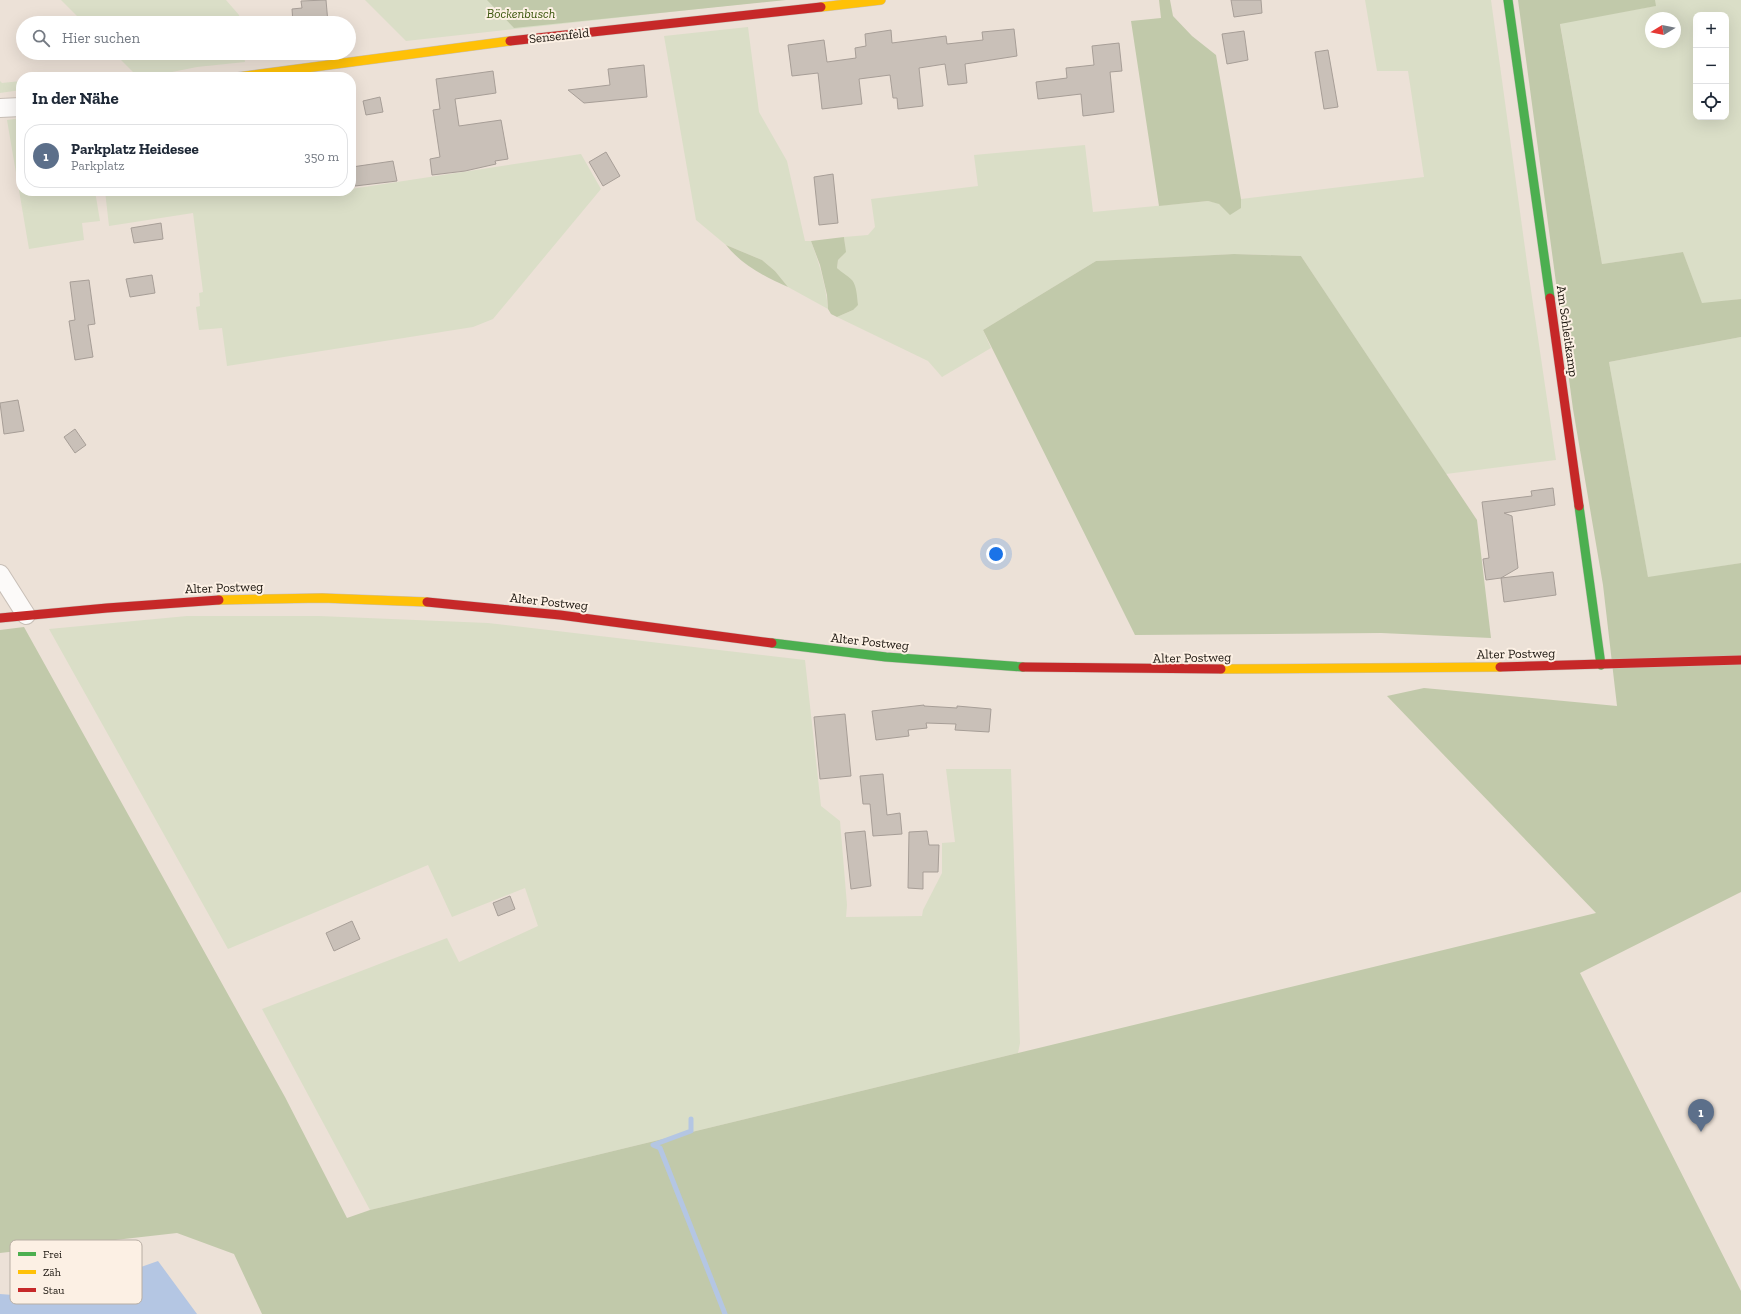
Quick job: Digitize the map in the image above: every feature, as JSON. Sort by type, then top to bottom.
[{"type":"main road","name":"Sensenfeld","points":[[275,72],[480,44],[881,0]]},
{"type":"main road","name":"Am Schleitkamp","points":[[1508,0],[1600,665]]},
{"type":"main road","name":"Alter Postweg","points":[[0,618],[188,601],[343,598],[425,602],[502,609],[636,624],[791,645],[947,662],[1012,667],[1147,670],[1600,665],[1741,660]]},
{"type":"street","points":[[0,108],[16,107]]},
{"type":"street","points":[[0,574],[26,615]]},
{"type":"green space","points":[[61,0],[226,0],[239,16],[77,16]]},
{"type":"green space","points":[[365,0],[779,0],[406,41]]},
{"type":"green space","name":"Böckenbusch","points":[[487,0],[786,0],[514,28]]},
{"type":"green space","points":[[1159,0],[1170,0],[1173,16],[1192,36],[1216,55],[1241,199],[1241,208],[1230,215],[1219,204],[1208,201],[1159,206],[1131,21],[1161,18]]},
{"type":"green space","points":[[1365,0],[1491,0],[1556,460],[1446,474],[1301,256],[1234,254],[1096,261],[983,330],[991,348],[942,377],[928,361],[837,317],[853,310],[852,280],[844,276],[837,268],[838,260],[843,255],[845,250],[844,237],[868,235],[875,227],[871,199],[978,186],[974,155],[1085,145],[1093,212],[1208,201],[1241,208],[1241,199],[1424,177],[1408,71],[1377,71]]},
{"type":"green space","points":[[1518,0],[1655,0],[1656,6],[1560,24],[1602,264],[1683,252],[1702,303],[1741,299],[1741,337],[1609,362],[1648,577],[1741,563],[1741,892],[1580,973],[1741,1291],[1741,1314],[262,1314],[234,1254],[177,1233],[115,1240],[10,1240],[10,1252],[0,1253],[0,630],[24,627],[285,1097],[347,1218],[370,1210],[1596,913],[1387,696],[1424,688],[1617,706],[1603,585],[1573,409]]},
{"type":"green space","points":[[1655,0],[1741,0],[1741,299],[1702,304],[1683,252],[1602,264],[1560,23],[1655,6]]},
{"type":"green space","points":[[748,27],[759,112],[787,161],[805,241],[811,241],[817,258],[824,283],[828,309],[788,287],[775,271],[762,260],[726,245],[696,220],[664,36]]},
{"type":"green space","points":[[121,60],[245,60],[245,62],[197,67],[172,72],[133,72]]},
{"type":"green space","points":[[0,81],[2,83],[16,82],[16,91],[0,93]]},
{"type":"green space","points":[[16,119],[16,173],[7,120]]},
{"type":"green space","points":[[581,154],[601,189],[493,319],[473,327],[227,366],[222,328],[199,330],[196,307],[200,306],[199,293],[203,292],[193,213],[109,226],[106,196],[356,196],[356,188]]},
{"type":"green space","points":[[20,196],[96,196],[100,221],[82,223],[84,240],[29,249]]},
{"type":"green space","points":[[844,237],[846,252],[838,260],[837,268],[854,283],[858,305],[853,310],[837,317],[831,314],[828,309],[827,295],[820,265],[811,241]]},
{"type":"green space","points":[[726,245],[762,260],[775,271],[788,287],[754,270],[739,259]]},
{"type":"green space","points":[[1234,254],[1301,256],[1477,520],[1491,638],[1381,633],[1135,635],[983,330],[1096,261]]},
{"type":"green space","points":[[1741,337],[1741,563],[1648,578],[1609,362]]},
{"type":"green space","points":[[187,616],[319,616],[488,623],[805,660],[821,806],[840,821],[847,905],[846,917],[922,916],[923,910],[942,873],[942,843],[955,842],[946,769],[1011,769],[1020,1043],[1018,1053],[370,1210],[262,1009],[447,938],[459,962],[538,926],[525,888],[452,917],[428,865],[228,949],[49,629]]},
{"type":"water","points":[[158,1261],[197,1314],[0,1314],[0,1294],[10,1295],[10,1304],[142,1304],[142,1267]]},
{"type":"building","points":[[326,0],[327,16],[292,16],[292,9],[302,8],[301,1]]},
{"type":"building","points":[[1231,0],[1261,0],[1262,13],[1234,17]]},
{"type":"building","points":[[1014,29],[1017,56],[965,64],[967,83],[948,85],[945,64],[919,68],[923,106],[898,109],[897,98],[893,98],[890,75],[859,79],[862,104],[822,109],[818,73],[792,76],[788,45],[824,40],[827,62],[856,58],[855,48],[866,46],[865,34],[891,30],[892,43],[946,36],[947,44],[983,40],[982,32]]},
{"type":"building","points":[[1244,31],[1248,60],[1227,64],[1222,34]]},
{"type":"building","points":[[1119,43],[1122,71],[1110,72],[1114,112],[1083,116],[1081,94],[1038,99],[1036,82],[1067,78],[1066,68],[1094,65],[1092,46]]},
{"type":"building","points":[[1328,50],[1338,107],[1324,109],[1315,52]]},
{"type":"building","points":[[644,65],[647,97],[584,103],[568,90],[610,85],[608,69]]},
{"type":"building","points":[[493,71],[496,93],[455,99],[459,126],[501,120],[508,159],[495,161],[496,164],[465,171],[432,175],[430,159],[440,157],[433,110],[440,109],[436,79]]},
{"type":"building","points":[[380,97],[383,112],[366,115],[363,101]]},
{"type":"building","points":[[606,152],[620,176],[603,186],[589,162]]},
{"type":"building","points":[[393,161],[397,181],[356,186],[356,166]]},
{"type":"building","points":[[833,174],[838,223],[819,225],[814,177]]},
{"type":"building","points":[[161,223],[163,239],[134,243],[131,228]]},
{"type":"building","points":[[152,275],[155,293],[130,297],[126,279]]},
{"type":"building","points":[[89,280],[95,324],[88,325],[93,357],[75,360],[69,321],[75,320],[70,282]]},
{"type":"building","points":[[18,400],[24,431],[4,434],[0,403]]},
{"type":"building","points":[[75,429],[86,445],[75,453],[64,437]]},
{"type":"building","points":[[1553,488],[1555,505],[1504,513],[1512,516],[1518,568],[1501,578],[1486,580],[1483,559],[1489,558],[1482,502],[1532,496],[1531,491]]},
{"type":"building","points":[[1553,572],[1556,595],[1504,602],[1501,578]]},
{"type":"building","points":[[924,705],[991,709],[989,732],[955,730],[956,724],[926,723],[927,728],[908,730],[909,736],[876,740],[872,711]]},
{"type":"building","points":[[845,714],[851,776],[820,779],[814,717]]},
{"type":"building","points":[[883,774],[887,815],[900,813],[902,834],[873,836],[870,804],[863,804],[860,776]]},
{"type":"building","points":[[865,831],[871,886],[851,889],[845,833]]},
{"type":"building","points":[[927,831],[929,845],[939,845],[938,872],[923,872],[923,889],[908,888],[909,832]]},
{"type":"building","points":[[510,896],[515,909],[498,916],[493,903]]},
{"type":"building","points":[[352,921],[360,939],[334,951],[326,933]]},
{"type":"waterway","points":[[691,1119],[691,1131],[653,1145],[660,1148],[725,1314]]},
{"type":"traffic: fast","points":[[1508,0],[1550,298]]},
{"type":"traffic: fast","points":[[1579,506],[1601,665]]},
{"type":"traffic: fast","points":[[772,643],[886,657],[1023,667]]},
{"type":"traffic: slow","points":[[821,7],[881,0]]},
{"type":"traffic: slow","points":[[276,72],[510,41]]},
{"type":"traffic: slow","points":[[219,600],[322,598],[427,602]]},
{"type":"traffic: slow","points":[[1221,669],[1500,667]]},
{"type":"traffic: jam","points":[[510,41],[821,7]]},
{"type":"traffic: jam","points":[[1550,298],[1579,506]]},
{"type":"traffic: jam","points":[[0,618],[107,608],[219,600]]},
{"type":"traffic: jam","points":[[427,602],[560,615],[772,643]]},
{"type":"traffic: jam","points":[[1500,667],[1741,660]]},
{"type":"traffic: jam","points":[[1023,667],[1221,669]]},
{"type":"place","name":"Parkplatz Heidesee","points":[[1701,1132]]}]
